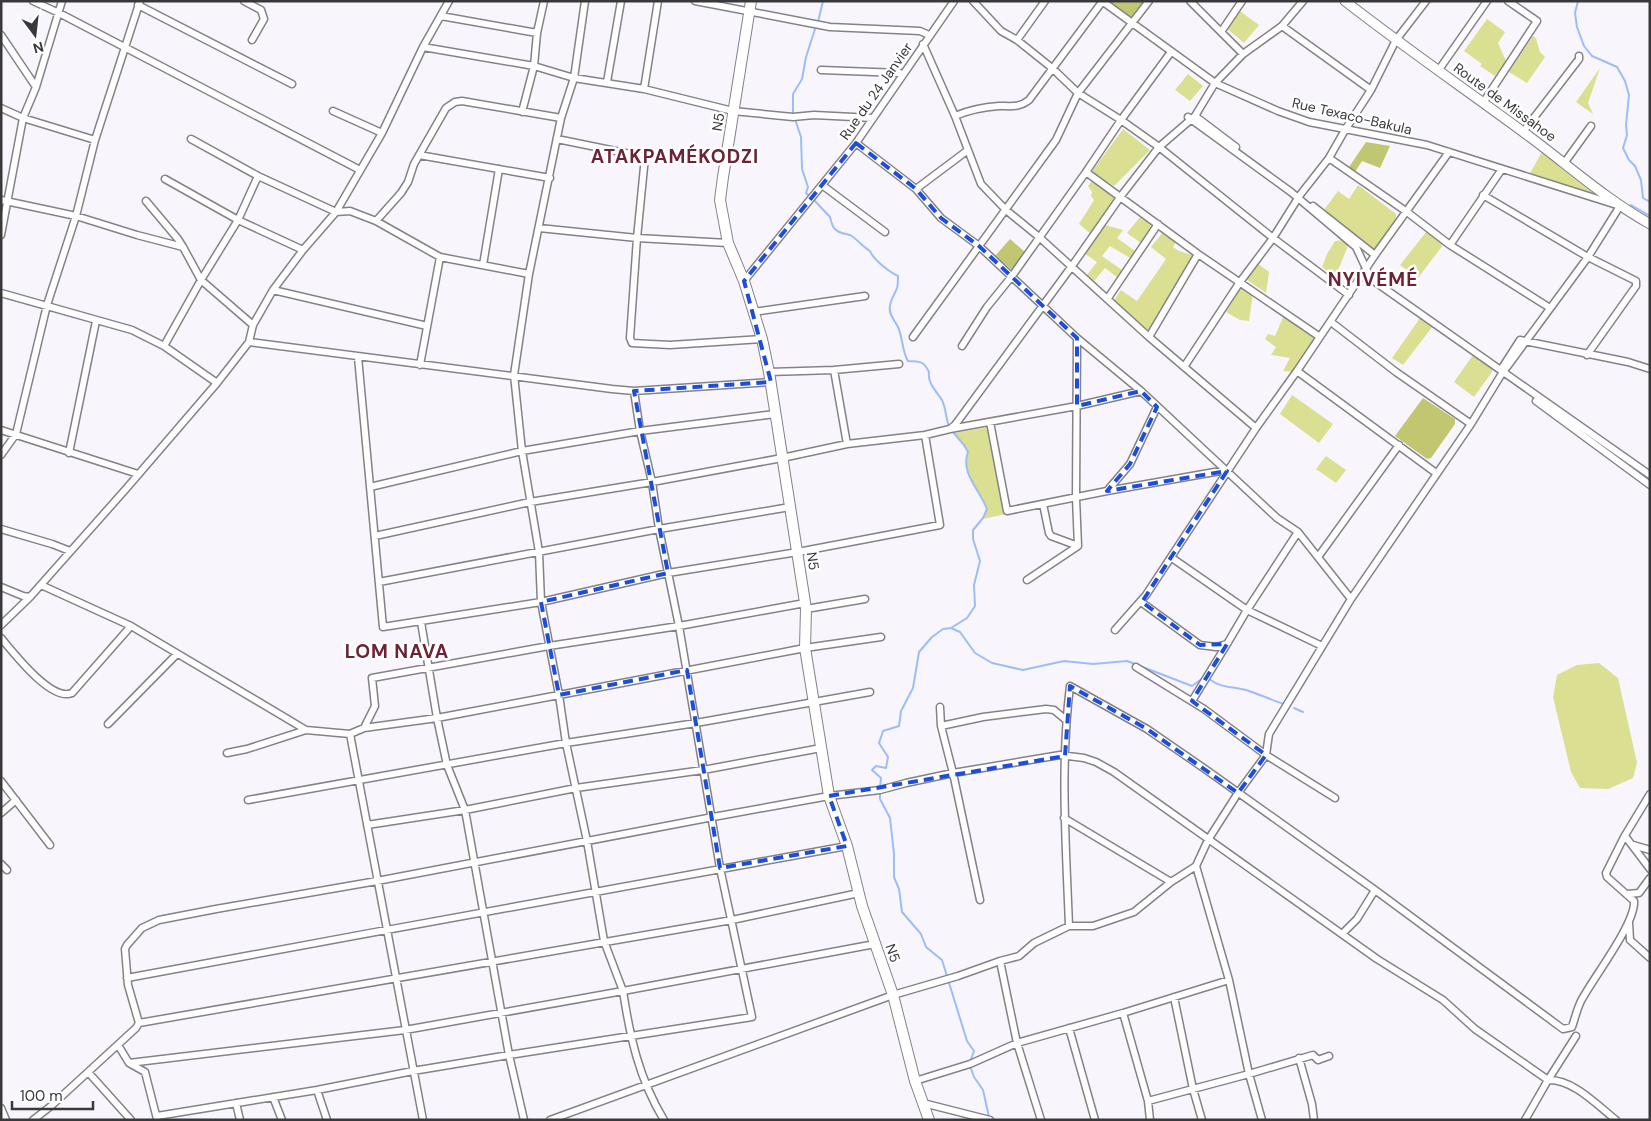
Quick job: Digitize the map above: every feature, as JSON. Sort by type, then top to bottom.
[{"type":"main road","name":"Route de Missahoe","points":[[1344,1],[1524,132],[1620,206],[1650,224]]},
{"type":"main road","name":"N5","points":[[750,6],[722,177],[720,200],[728,243],[744,281],[762,339],[769,372],[806,606],[805,648],[829,796],[847,846],[859,893],[893,995],[915,1081],[929,1120]]},
{"type":"street","points":[[32,1],[360,170]]},
{"type":"street","points":[[1,234],[5,201],[23,118],[36,87],[62,1]]},
{"type":"street","points":[[244,1],[261,10],[264,18],[252,40]]},
{"type":"street","points":[[1,625],[41,585],[218,383],[249,342],[253,325],[273,290],[303,250],[336,212],[382,133],[423,47],[449,1]]},
{"type":"street","points":[[522,112],[534,66],[544,1]]},
{"type":"street","points":[[585,1],[574,78],[561,118],[529,274],[514,376],[522,451],[539,552],[541,602],[566,743],[587,841],[604,941],[623,991],[630,1035],[645,1084],[664,1120]]},
{"type":"street","points":[[607,82],[621,1]]},
{"type":"street","points":[[644,89],[658,1]]},
{"type":"street","points":[[695,1],[750,6],[830,27],[920,31],[930,35]]},
{"type":"street","name":"Rue du 24 Janvier","points":[[744,281],[856,143],[954,1]]},
{"type":"street","points":[[973,1],[1001,31],[1017,40],[1052,68],[1078,93],[1159,147],[1273,238],[1349,295]]},
{"type":"street","points":[[1017,40],[1045,1]]},
{"type":"street","points":[[955,116],[967,111],[999,106],[1020,106],[1030,100],[1102,1]]},
{"type":"street","name":"Rue Texaco-Bakula","points":[[1102,1],[1215,83],[1278,111],[1309,122],[1426,145],[1620,206]]},
{"type":"street","points":[[913,337],[1056,140],[1078,93],[1149,1]]},
{"type":"street","points":[[1190,1],[1243,54]]},
{"type":"street","points":[[1221,32],[1242,1]]},
{"type":"street","points":[[950,429],[955,425],[1121,196],[1159,147],[1191,117],[1215,83],[1243,54],[1282,26],[1303,1]]},
{"type":"street","points":[[1184,367],[1240,282],[1273,238],[1300,195],[1329,158],[1344,130],[1371,90],[1396,40],[1426,1]]},
{"type":"street","points":[[1438,71],[1487,1]]},
{"type":"street","points":[[1483,103],[1537,22],[1508,1]]},
{"type":"street","points":[[1,455],[16,434],[47,305],[76,216],[95,140],[139,3],[292,84]]},
{"type":"street","points":[[440,16],[538,33]]},
{"type":"street","points":[[1282,26],[1371,90]]},
{"type":"street","points":[[1,35],[36,87]]},
{"type":"street","points":[[924,44],[955,116],[981,184],[1006,210],[1072,266],[1149,337],[1256,428]]},
{"type":"street","points":[[423,47],[534,66],[574,78],[644,89],[733,111],[793,117],[814,115],[873,118]]},
{"type":"street","points":[[962,346],[987,307],[1012,276],[1171,52]]},
{"type":"street","points":[[1524,132],[1579,59],[1579,56]]},
{"type":"street","points":[[821,70],[900,73],[902,75]]},
{"type":"street","points":[[376,221],[401,193],[446,108],[455,102],[462,101],[561,118]]},
{"type":"street","points":[[1,108],[23,118],[95,140]]},
{"type":"street","points":[[333,111],[382,133]]},
{"type":"street","points":[[1191,117],[1300,195],[1376,255]]},
{"type":"street","points":[[1191,117],[1291,192],[1356,247],[1371,278],[1650,485]]},
{"type":"street","points":[[1564,162],[1591,126]]},
{"type":"street","points":[[191,139],[258,176],[336,212],[350,211],[376,221],[440,257],[529,274]]},
{"type":"street","points":[[557,139],[645,157],[636,238],[630,338],[632,343],[670,344],[762,339]]},
{"type":"street","points":[[856,143],[916,189],[941,218],[979,246],[1077,338],[1141,391],[1277,518],[1298,532],[1351,599]]},
{"type":"street","points":[[916,189],[968,150]]},
{"type":"street","points":[[1115,630],[1141,602],[1172,558],[1226,471],[1298,371],[1448,152]]},
{"type":"street","points":[[420,155],[550,178]]},
{"type":"street","points":[[1329,158],[1407,212],[1450,245],[1550,308]]},
{"type":"street","points":[[482,265],[499,169]]},
{"type":"street","points":[[1450,245],[1502,169]]},
{"type":"street","points":[[1086,172],[1198,254],[1320,337]]},
{"type":"street","points":[[164,346],[201,280],[238,220],[258,176]]},
{"type":"street","points":[[165,179],[238,220],[303,250]]},
{"type":"street","points":[[822,185],[885,232]]},
{"type":"street","points":[[1483,195],[1588,257],[1636,280],[1636,284],[1587,354]]},
{"type":"street","points":[[5,201],[76,216],[137,236],[183,247]]},
{"type":"street","points":[[146,201],[178,239],[201,280],[253,325]]},
{"type":"street","points":[[1500,373],[1528,340],[1588,257],[1620,206]]},
{"type":"street","points":[[1108,298],[1158,224]]},
{"type":"street","points":[[539,228],[636,238],[728,243]]},
{"type":"street","points":[[1149,337],[1198,254]]},
{"type":"street","points":[[420,365],[440,257]]},
{"type":"street","points":[[1364,274],[1500,373],[1650,475]]},
{"type":"street","points":[[273,290],[427,326]]},
{"type":"street","points":[[1,293],[132,330],[164,346],[218,383]]},
{"type":"street","points":[[753,312],[865,296]]},
{"type":"street","points":[[69,453],[96,321]]},
{"type":"street","points":[[1332,322],[1396,372],[1470,424]]},
{"type":"street","points":[[1077,338],[1076,498],[1078,546]]},
{"type":"street","points":[[550,1120],[893,995],[1024,954],[1034,943],[1068,926],[1093,926],[1134,912],[1170,882],[1196,866],[1208,840],[1238,793],[1266,755],[1269,734],[1322,646],[1351,599],[1470,424],[1520,340],[1628,362],[1650,369]]},
{"type":"street","points":[[1528,340],[1650,369]]},
{"type":"street","points":[[249,342],[634,391],[770,382]]},
{"type":"street","points":[[358,357],[384,627],[541,602],[668,573],[798,552],[940,525],[925,435]]},
{"type":"street","points":[[769,372],[834,370],[899,364]]},
{"type":"street","points":[[834,370],[848,444]]},
{"type":"street","points":[[1298,371],[1436,473]]},
{"type":"street","points":[[118,1045],[129,1063],[145,1072],[157,1118],[413,1071],[752,1017],[720,868],[687,670],[659,529],[652,482],[640,431],[634,391]]},
{"type":"street","points":[[375,536],[530,502],[652,482],[848,444],[925,435],[1077,406],[1141,391]]},
{"type":"street","points":[[1107,491],[1130,464],[1157,407]]},
{"type":"street","points":[[370,487],[522,451],[640,431],[776,414]]},
{"type":"street","points":[[990,422],[1007,511],[1107,491],[1226,471]]},
{"type":"street","points":[[1,430],[138,474]]},
{"type":"street","points":[[1318,557],[1399,444]]},
{"type":"street","points":[[1043,504],[1051,536],[1078,546]]},
{"type":"street","points":[[379,582],[659,529],[790,507]]},
{"type":"street","points":[[1,529],[70,551]]},
{"type":"street","points":[[1192,701],[1247,610],[1298,532]]},
{"type":"street","points":[[1027,580],[1078,546]]},
{"type":"street","points":[[1172,558],[1247,610],[1322,646]]},
{"type":"street","points":[[41,585],[131,626],[306,730]]},
{"type":"street","points":[[1,587],[30,597]]},
{"type":"street","points":[[364,728],[375,706],[372,678],[549,646],[806,606],[865,599]]},
{"type":"street","points":[[1141,602],[1200,645],[1216,647],[1227,644]]},
{"type":"street","points":[[421,622],[447,765],[465,810],[509,1055],[524,1120]]},
{"type":"street","points":[[1,638],[43,684],[64,695],[72,693],[131,626]]},
{"type":"street","points":[[227,753],[306,730],[350,734],[364,728],[437,718],[805,648],[881,637]]},
{"type":"street","points":[[108,724],[177,654]]},
{"type":"street","points":[[1136,668],[1192,701],[1266,755],[1335,798]]},
{"type":"street","points":[[1068,926],[1064,818],[1066,720],[1070,686],[1146,729],[1238,793],[1375,890],[1563,1029],[1572,1027],[1580,1002],[1629,921],[1635,903],[1607,877],[1606,873],[1650,794]]},
{"type":"street","points":[[248,800],[566,743],[870,692]]},
{"type":"street","points":[[940,707],[941,726],[980,900]]},
{"type":"street","points":[[941,726],[983,717],[1046,709],[1054,710],[1066,720]]},
{"type":"street","points":[[350,734],[423,1120]]},
{"type":"street","points":[[367,825],[465,810],[576,788],[703,770],[821,748]]},
{"type":"street","points":[[139,1023],[130,996],[125,949],[148,924],[159,920],[829,796],[880,790],[953,773],[1065,756],[1084,758],[1114,772],[1378,958],[1443,1000],[1475,1029],[1548,1080],[1558,1080],[1573,1088],[1616,1120]]},
{"type":"street","points":[[1,781],[50,845]]},
{"type":"street","points":[[1,813],[16,800]]},
{"type":"street","points":[[1064,818],[1170,882]]},
{"type":"street","points":[[1626,836],[1650,869]]},
{"type":"street","points":[[1634,845],[1650,850]]},
{"type":"street","points":[[127,978],[483,913],[596,890],[847,846]]},
{"type":"street","points":[[1,864],[7,870]]},
{"type":"street","points":[[1196,866],[1229,980],[1249,1074],[1262,1120]]},
{"type":"street","points":[[1627,894],[1639,894],[1650,878]]},
{"type":"street","points":[[1343,933],[1357,919],[1375,890]]},
{"type":"street","points":[[33,1120],[118,1045],[139,1023],[732,920],[859,893]]},
{"type":"street","points":[[1629,921],[1630,940],[1650,958]]},
{"type":"street","points":[[129,1063],[405,1030],[743,970],[875,944]]},
{"type":"street","points":[[1000,961],[1016,1043],[1041,1120]]},
{"type":"street","points":[[915,1081],[970,1064],[1016,1043],[1123,1013],[1229,980]]},
{"type":"street","points":[[1174,996],[1193,1089],[1202,1120]]},
{"type":"street","points":[[1123,1013],[1148,1100],[1150,1120]]},
{"type":"street","points":[[1069,1028],[1095,1120]]},
{"type":"street","points":[[1528,1118],[1548,1080],[1576,1036]]},
{"type":"street","points":[[1148,1100],[1249,1074],[1299,1058],[1313,1055],[1318,1060],[1329,1056]]},
{"type":"street","points":[[1299,1058],[1312,1104],[1314,1120]]},
{"type":"street","points":[[88,1072],[131,1120]]},
{"type":"street","points":[[317,1090],[328,1120]]},
{"type":"street","points":[[273,1097],[282,1120]]},
{"type":"street","points":[[236,1103],[240,1120]]},
{"type":"street","points":[[923,1103],[990,1120]]},
{"type":"street","points":[[1,1108],[6,1120]]},
{"type":"highlighted area","points":[[856,143],[916,189],[941,218],[979,246],[1077,338],[1077,406],[1141,391],[1157,407],[1130,464],[1107,491],[1227,471],[1142,602],[1200,645],[1227,644],[1192,701],[1266,755],[1238,793],[1147,729],[1070,686],[1065,756],[829,796],[847,846],[720,868],[687,670],[559,695],[541,602],[668,573],[634,391],[771,382],[744,281]]},
{"type":"green space","points":[[1106,1],[1144,1],[1132,16],[1126,16]]},
{"type":"green space","points":[[1237,9],[1259,25],[1244,43],[1224,26]]},
{"type":"green space","points":[[1487,19],[1505,32],[1498,43],[1506,61],[1495,76],[1480,66],[1482,64],[1464,51]]},
{"type":"green space","points":[[1533,36],[1536,38],[1540,52],[1545,57],[1527,83],[1509,72]]},
{"type":"green space","points":[[1600,68],[1588,103],[1593,114],[1576,102]]},
{"type":"green space","points":[[1188,74],[1203,86],[1190,101],[1175,90]]},
{"type":"green space","points":[[1123,129],[1150,150],[1114,186],[1094,174],[1093,170]]},
{"type":"green space","points":[[1366,142],[1390,146],[1380,168],[1362,161],[1355,172],[1349,167]]},
{"type":"green space","points":[[1543,150],[1601,192],[1589,195],[1529,175]]},
{"type":"green space","points":[[1092,181],[1116,197],[1118,201],[1092,235],[1079,224],[1094,200],[1088,186]]},
{"type":"green space","points":[[1358,185],[1396,214],[1396,218],[1376,248],[1372,249],[1324,210],[1338,191],[1349,199]]},
{"type":"green space","points":[[1140,217],[1151,225],[1152,228],[1141,243],[1127,233]]},
{"type":"green space","points":[[1105,225],[1123,230],[1117,238],[1135,251],[1130,258],[1110,246],[1102,256],[1122,270],[1117,277],[1105,268],[1094,281],[1087,275],[1097,262],[1084,253]]},
{"type":"green space","points":[[1427,231],[1443,245],[1418,278],[1400,265]]},
{"type":"green space","points":[[1163,232],[1176,242],[1173,247],[1195,256],[1149,332],[1114,300],[1121,290],[1137,301],[1166,259],[1151,247]]},
{"type":"green space","points":[[1010,239],[1025,252],[1012,270],[995,256]]},
{"type":"green space","points":[[1351,239],[1335,277],[1322,267],[1327,254],[1335,241]]},
{"type":"green space","points":[[1257,263],[1269,272],[1266,293],[1246,279]]},
{"type":"green space","points":[[1242,286],[1253,294],[1249,321],[1240,320],[1226,312]]},
{"type":"green space","points":[[1284,315],[1314,336],[1315,340],[1294,372],[1283,371],[1290,358],[1271,355],[1276,347],[1265,339],[1268,334],[1275,336]]},
{"type":"green space","points":[[1420,318],[1433,326],[1403,365],[1392,358]]},
{"type":"green space","points":[[1473,355],[1492,369],[1492,372],[1474,397],[1454,382]]},
{"type":"green space","points":[[1292,395],[1333,424],[1319,443],[1280,414]]},
{"type":"green space","points":[[1423,398],[1455,419],[1455,424],[1431,458],[1427,459],[1395,436]]},
{"type":"green space","points":[[989,427],[1006,514],[983,519],[988,509],[969,474],[966,460],[968,452],[954,433]]},
{"type":"green space","points":[[1326,456],[1346,470],[1336,483],[1316,469]]},
{"type":"green space","points":[[1599,663],[1618,678],[1637,763],[1633,778],[1608,789],[1580,788],[1571,772],[1553,697],[1557,675],[1577,665]]},
{"type":"waterway","points":[[818,22],[823,1]]},
{"type":"waterway","points":[[1578,1],[1575,13],[1577,27],[1584,46],[1592,56],[1617,67],[1625,81],[1629,95],[1627,135],[1623,148],[1629,160],[1635,166],[1641,180],[1643,198],[1650,202]]},
{"type":"waterway","points":[[793,116],[793,94],[802,79],[806,57],[816,26]]},
{"type":"waterway","points":[[795,119],[801,137],[802,169],[808,187],[806,193],[810,197]]},
{"type":"waterway","points":[[814,200],[830,217],[835,229],[853,237],[870,251],[874,258],[890,272],[898,276],[897,288],[891,303],[891,315],[900,331],[908,361],[921,362],[929,372],[931,384],[942,400],[949,427]]},
{"type":"waterway","points":[[1631,205],[1650,216]]},
{"type":"waterway","points":[[880,788],[881,778],[872,770],[876,766],[886,768],[888,757],[879,743],[883,731],[899,726],[901,711],[913,688],[919,652],[932,637],[943,629],[951,628],[967,618],[975,606],[974,585],[980,561],[973,539],[973,530],[983,518],[987,509],[969,474],[966,460],[968,452],[952,431]]},
{"type":"waterway","points":[[951,628],[960,632],[975,653],[992,663],[1023,670],[1064,661],[1093,664],[1127,661],[1192,686],[1203,678]]},
{"type":"waterway","points":[[1209,679],[1223,686],[1246,690],[1284,704]]},
{"type":"waterway","points":[[1294,708],[1303,712]]},
{"type":"waterway","points":[[880,793],[880,799],[890,818],[894,854],[894,877],[899,889],[902,912],[921,934],[926,947],[942,960],[967,1041],[974,1051],[970,1062]]},
{"type":"waterway","points":[[970,1066],[974,1077],[983,1090],[989,1117]]},
{"type":"district","name":"ATAKPAMÉKODZI","points":[[675,156]]},
{"type":"district","name":"NYIVÉMÉ","points":[[1373,279]]},
{"type":"district","name":"LOM NAVA","points":[[397,651]]}]
